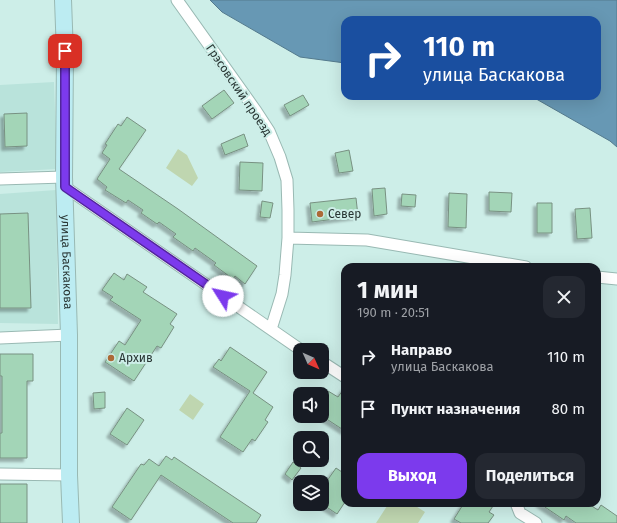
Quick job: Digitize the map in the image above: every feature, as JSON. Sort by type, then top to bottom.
[{"type":"street","name":"улица Баскакова","points":[[63,0],[65,54],[65,182],[69,334],[69,474],[71,523]]},
{"type":"street","name":"Грэсовский проезд","points":[[177,0],[269,131],[280,157],[287,180],[288,238],[285,275],[282,294],[271,329]]},
{"type":"street","points":[[0,179],[65,182],[293,344]]},
{"type":"street","points":[[288,238],[367,240],[502,263]]},
{"type":"street","points":[[601,277],[617,279]]},
{"type":"street","points":[[0,338],[69,334]]},
{"type":"street","points":[[329,367],[341,374]]},
{"type":"street","points":[[0,474],[69,474]]},
{"type":"street","points":[[518,507],[520,513],[536,523]]},
{"type":"shaded area","points":[[54,82],[57,169],[0,172],[0,85]]},
{"type":"shaded area","points":[[178,149],[187,155],[198,178],[192,186],[166,168]]},
{"type":"shaded area","points":[[56,190],[58,324],[0,323],[0,194]]},
{"type":"shaded area","points":[[190,394],[204,404],[193,420],[179,410]]},
{"type":"shaded area","points":[[386,507],[417,507],[425,512],[418,523],[376,523]]},
{"type":"water","points":[[210,0],[617,0],[617,147],[610,141],[538,100],[601,100],[601,16],[341,16],[341,62],[300,57],[222,12]]},
{"type":"building","points":[[224,90],[234,103],[212,119],[202,106]]},
{"type":"building","points":[[303,95],[309,105],[290,116],[284,105]]},
{"type":"building","points":[[27,113],[27,146],[5,147],[4,114]]},
{"type":"building","points":[[127,117],[146,130],[119,169],[178,209],[257,266],[245,284],[235,276],[233,279],[214,265],[216,263],[195,248],[193,251],[173,237],[176,234],[159,222],[157,224],[141,213],[143,210],[128,200],[126,203],[105,190],[107,187],[97,179],[110,159],[102,153],[107,145],[105,144],[118,124],[121,126]]},
{"type":"building","points":[[244,134],[248,146],[225,155],[221,144]]},
{"type":"building","points":[[349,150],[353,171],[339,173],[335,153]]},
{"type":"building","points":[[240,162],[263,163],[262,191],[239,190]]},
{"type":"building","points":[[385,188],[387,214],[374,216],[372,189]]},
{"type":"building","points":[[489,192],[512,193],[511,212],[489,211]]},
{"type":"building","points":[[449,193],[467,194],[466,228],[448,227]]},
{"type":"building","points":[[402,194],[416,195],[415,207],[401,206]]},
{"type":"building","points":[[356,198],[358,216],[312,222],[310,203]]},
{"type":"building","points":[[262,201],[273,203],[270,218],[260,217]]},
{"type":"building","points":[[537,203],[552,203],[552,233],[537,233]]},
{"type":"building","points":[[590,208],[592,238],[577,239],[575,209]]},
{"type":"building","points":[[28,213],[31,308],[0,308],[0,214]]},
{"type":"building","points":[[114,273],[124,280],[127,274],[147,287],[143,292],[177,314],[170,324],[174,327],[161,348],[157,346],[134,381],[105,362],[119,341],[125,345],[141,320],[110,300],[113,297],[102,290]]},
{"type":"building","points":[[230,347],[267,372],[253,393],[273,407],[265,420],[268,422],[255,441],[252,439],[243,452],[220,437],[250,391],[213,367],[219,359],[221,361]]},
{"type":"building","points":[[0,354],[33,354],[33,381],[27,381],[27,458],[0,458],[0,433],[2,433],[2,376],[0,376]]},
{"type":"building","points":[[105,392],[105,408],[94,409],[93,393]]},
{"type":"building","points":[[329,392],[338,397],[341,393],[341,428],[329,421]]},
{"type":"building","points":[[127,408],[144,420],[127,445],[110,434]]},
{"type":"building","points":[[166,456],[172,460],[174,457],[261,515],[256,523],[233,523],[161,475],[131,520],[112,507],[141,464],[144,465],[149,459],[159,466]]},
{"type":"building","points":[[293,462],[293,467],[301,468],[296,475],[293,475],[292,480],[285,474]]},
{"type":"building","points":[[336,468],[341,471],[342,507],[337,514],[329,509],[329,478]]},
{"type":"building","points":[[0,484],[27,484],[27,523],[0,523]]},
{"type":"building","points":[[601,505],[617,516],[617,523],[576,523],[566,516],[564,520],[545,507],[593,507],[598,510]]},
{"type":"building","points":[[462,507],[492,507],[489,512],[494,515],[488,523],[461,523],[454,519]]},
{"type":"place","name":"Север","points":[[320,214]]},
{"type":"place","name":"Архив","points":[[111,358]]},
{"type":"route","points":[[65,51],[65,187],[223,296]]}]
